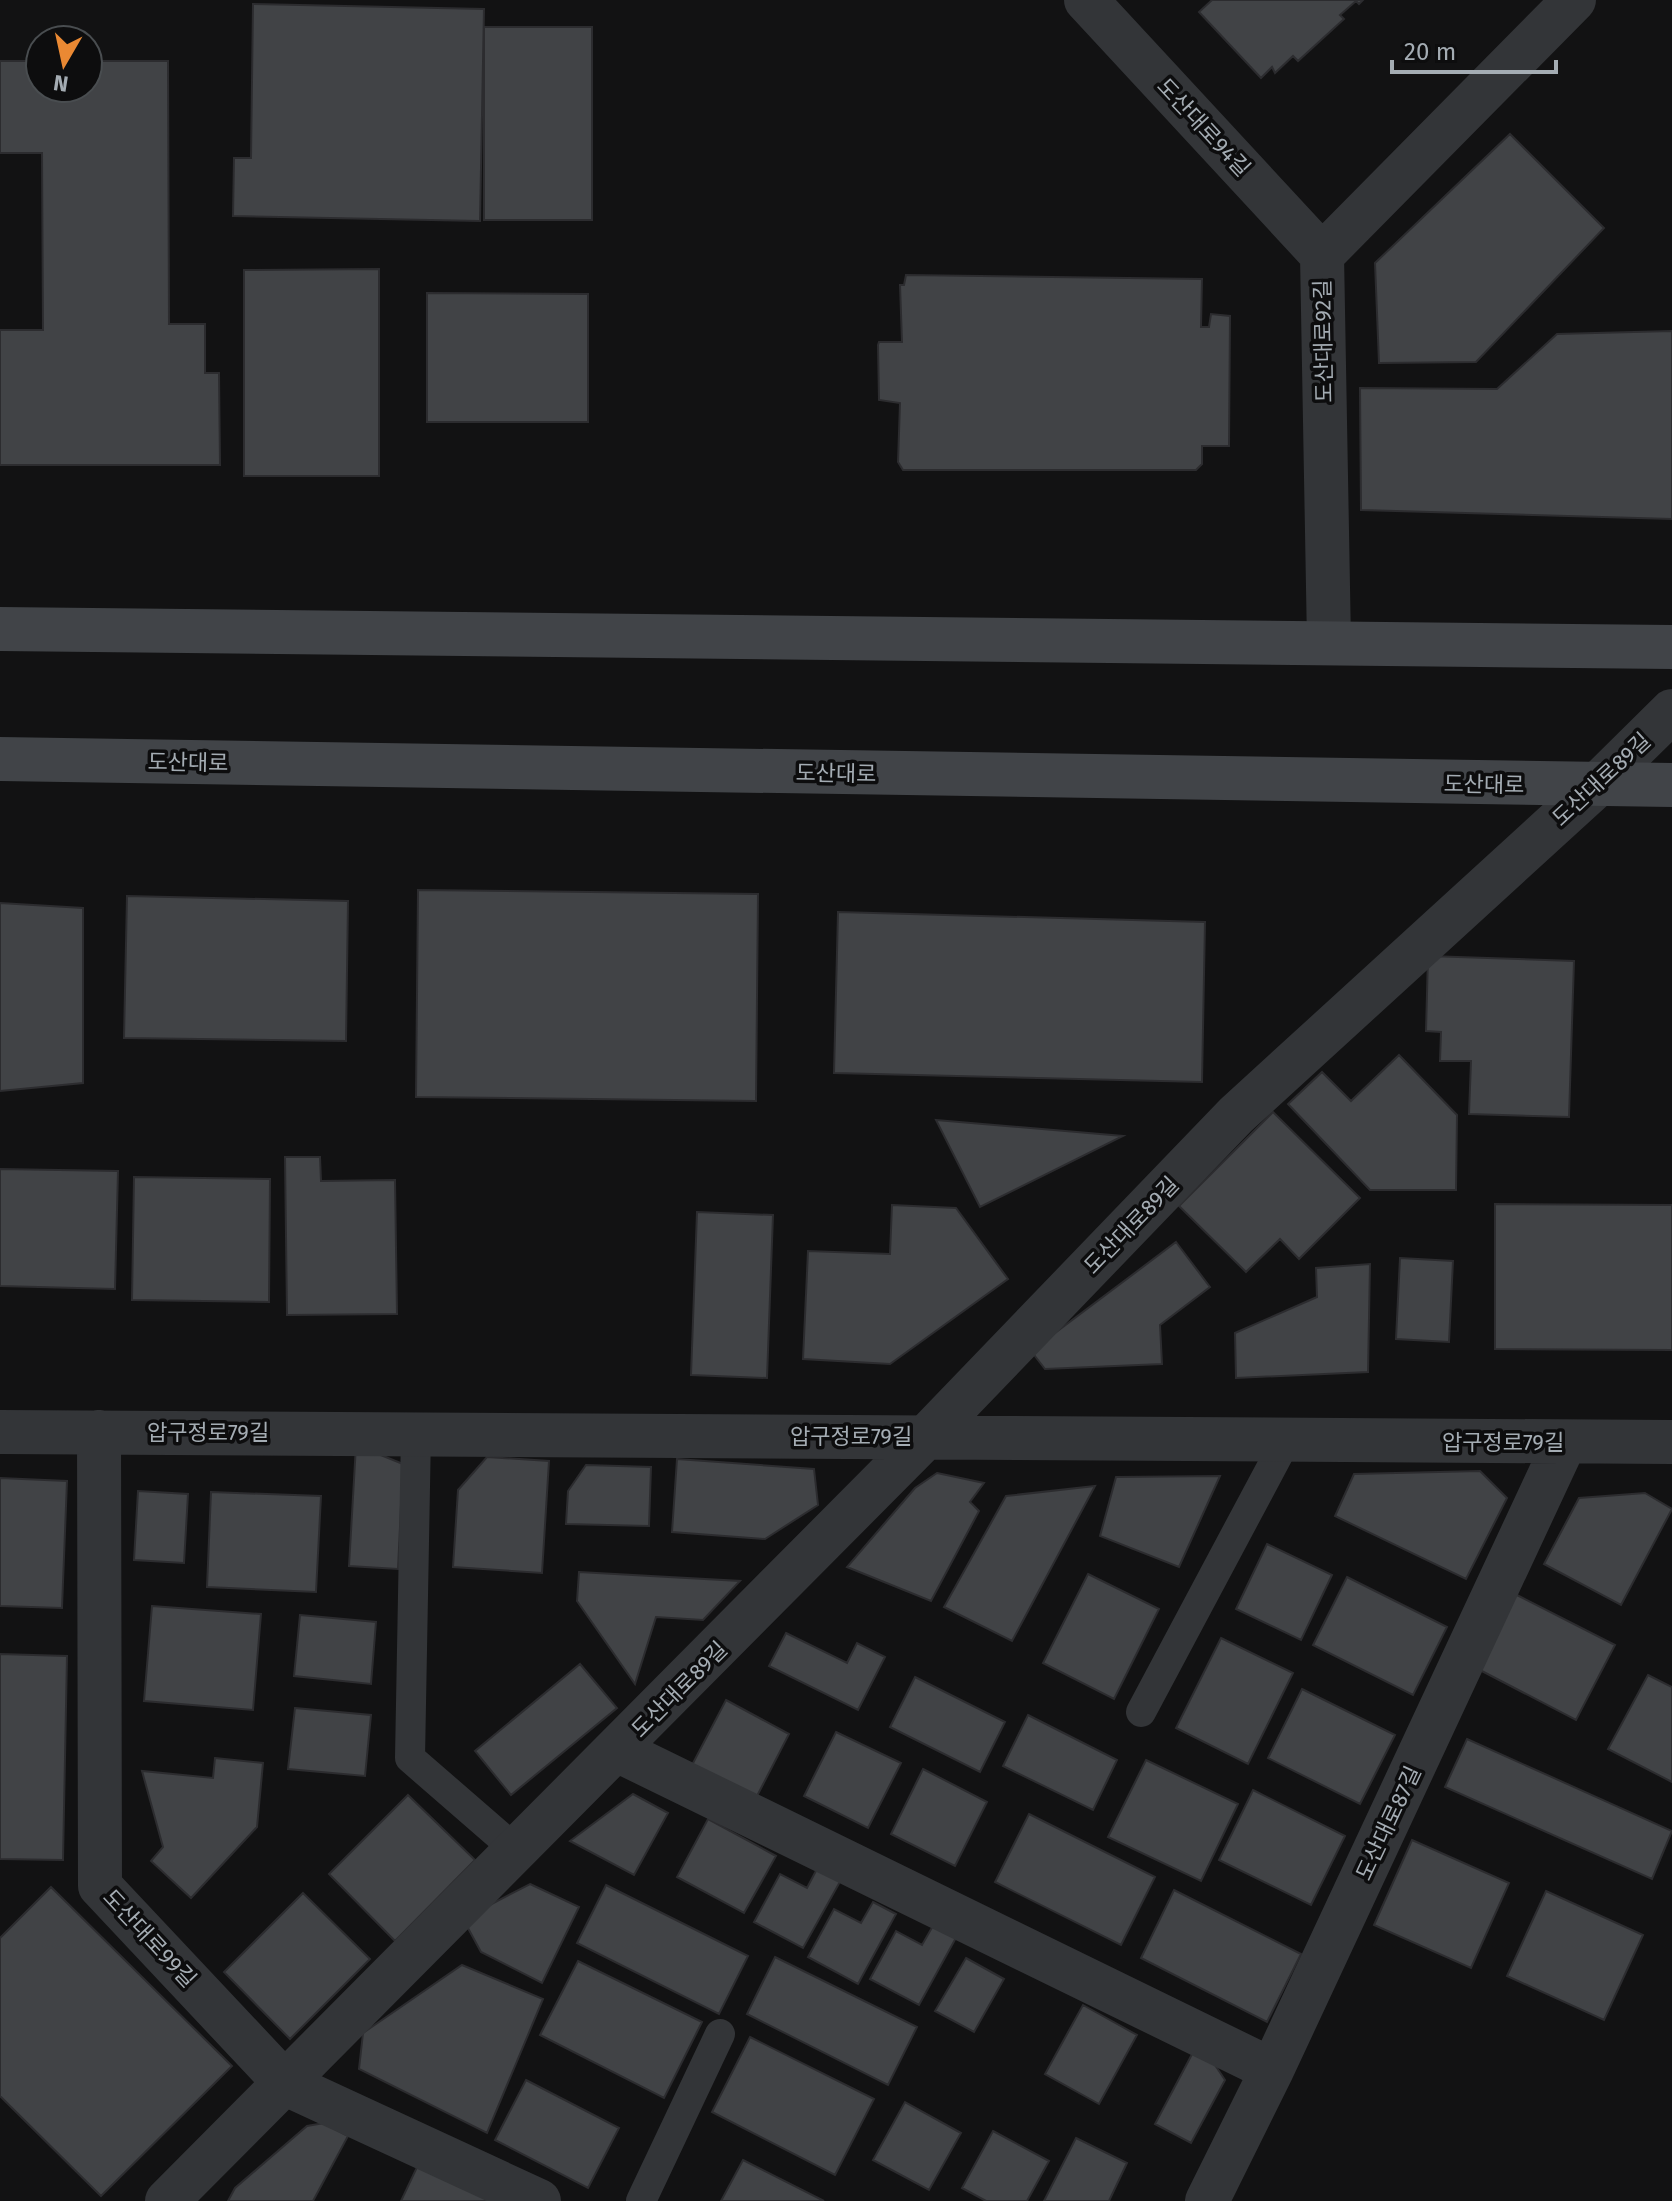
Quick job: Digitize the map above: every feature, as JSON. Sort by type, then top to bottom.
[{"type":"main road","points":[[0,629],[1672,647]]},
{"type":"main road","name":"도산대로","points":[[0,759],[1672,785]]},
{"type":"street","name":"도산대로94길","points":[[1086,0],[1322,255]]},
{"type":"street","name":"도산대로92길","points":[[1329,642],[1322,255],[1574,0]]},
{"type":"street","name":"도산대로89길","points":[[167,2201],[927,1436],[1236,1115],[1596,786],[1668,715]]},
{"type":"street","name":"압구정로79길","points":[[0,1432],[1672,1442]]},
{"type":"street","name":"도산대로99길","points":[[99,1432],[100,1886],[286,2084],[539,2201]]},
{"type":"street","name":"도산대로87길","points":[[1207,2201],[1272,2070],[1565,1442]]},
{"type":"street","name":"도산대로89길","points":[[617,1750],[1272,2070]]},
{"type":"lane","points":[[416,1433],[410,1758],[517,1851]]},
{"type":"lane","points":[[1141,1712],[1286,1440]]},
{"type":"lane","points":[[641,2201],[720,2034]]},
{"type":"building","points":[[1212,0],[1363,0],[1359,4],[1356,1],[1340,15],[1344,19],[1298,61],[1293,56],[1275,73],[1272,67],[1261,78],[1199,12]]},
{"type":"building","points":[[253,4],[484,9],[480,221],[233,216],[234,158],[251,158]]},
{"type":"building","points":[[484,27],[592,27],[592,220],[484,220]]},
{"type":"building","points":[[0,61],[24,61],[24,104],[104,104],[104,61],[168,61],[169,324],[205,324],[205,373],[219,373],[220,465],[0,465],[0,330],[43,330],[42,153],[0,153]]},
{"type":"building","points":[[1510,134],[1604,228],[1476,362],[1379,363],[1375,263]]},
{"type":"building","points":[[379,269],[379,476],[244,476],[244,270]]},
{"type":"building","points":[[906,275],[1202,279],[1201,327],[1209,327],[1211,314],[1230,316],[1229,446],[1202,446],[1202,464],[1196,470],[903,470],[898,462],[900,403],[879,400],[878,345],[879,342],[902,342],[900,285],[904,285]]},
{"type":"building","points":[[427,293],[588,294],[588,422],[427,422]]},
{"type":"building","points":[[1672,331],[1672,519],[1361,510],[1360,388],[1497,389],[1557,334]]},
{"type":"building","points":[[418,890],[758,894],[756,1101],[416,1097]]},
{"type":"building","points":[[127,896],[348,901],[346,1041],[124,1038]]},
{"type":"building","points":[[0,903],[83,908],[83,1083],[0,1091]]},
{"type":"building","points":[[838,912],[1205,922],[1202,1082],[834,1073]]},
{"type":"building","points":[[1428,956],[1574,961],[1569,1117],[1469,1114],[1471,1061],[1440,1061],[1441,1032],[1426,1031]]},
{"type":"building","points":[[1399,1055],[1457,1115],[1456,1190],[1370,1190],[1288,1104],[1322,1072],[1351,1101]]},
{"type":"building","points":[[1273,1112],[1360,1198],[1299,1259],[1280,1239],[1246,1272],[1179,1206]]},
{"type":"building","points":[[936,1120],[1123,1136],[980,1207]]},
{"type":"building","points":[[285,1157],[320,1157],[321,1181],[395,1180],[397,1314],[287,1315]]},
{"type":"building","points":[[0,1169],[118,1171],[115,1289],[0,1286]]},
{"type":"building","points":[[134,1177],[270,1179],[269,1302],[132,1300]]},
{"type":"building","points":[[1495,1204],[1672,1205],[1672,1350],[1495,1349]]},
{"type":"building","points":[[892,1205],[956,1208],[1008,1279],[890,1364],[803,1359],[808,1251],[890,1254]]},
{"type":"building","points":[[697,1212],[773,1215],[767,1378],[691,1375]]},
{"type":"building","points":[[1176,1242],[1210,1287],[1160,1325],[1162,1364],[1045,1369],[1031,1351]]},
{"type":"building","points":[[1400,1258],[1453,1261],[1449,1342],[1396,1339]]},
{"type":"building","points":[[1370,1264],[1368,1372],[1236,1378],[1235,1333],[1317,1297],[1316,1268]]},
{"type":"building","points":[[356,1445],[403,1464],[398,1569],[349,1566]]},
{"type":"building","points":[[487,1457],[549,1461],[542,1573],[453,1567],[458,1490]]},
{"type":"building","points":[[677,1459],[814,1469],[818,1505],[765,1539],[672,1532]]},
{"type":"building","points":[[586,1465],[651,1467],[649,1526],[566,1524],[568,1491]]},
{"type":"building","points":[[1480,1471],[1507,1498],[1466,1579],[1335,1516],[1354,1474]]},
{"type":"building","points":[[937,1473],[984,1483],[970,1502],[979,1511],[931,1601],[847,1567],[915,1488]]},
{"type":"building","points":[[1220,1476],[1179,1567],[1100,1536],[1116,1477]]},
{"type":"building","points":[[0,1478],[67,1481],[62,1608],[0,1606]]},
{"type":"building","points":[[1095,1486],[1012,1641],[944,1607],[1006,1496]]},
{"type":"building","points":[[138,1491],[188,1494],[184,1563],[134,1560]]},
{"type":"building","points":[[211,1492],[321,1496],[316,1592],[207,1587]]},
{"type":"building","points":[[1645,1493],[1672,1509],[1621,1605],[1544,1564],[1579,1498]]},
{"type":"building","points":[[1267,1544],[1332,1575],[1301,1640],[1236,1609]]},
{"type":"building","points":[[579,1572],[740,1581],[703,1620],[656,1617],[635,1684],[577,1601]]},
{"type":"building","points":[[1088,1574],[1159,1609],[1114,1699],[1043,1663]]},
{"type":"building","points":[[1347,1577],[1447,1627],[1413,1695],[1313,1645]]},
{"type":"building","points":[[1515,1594],[1615,1645],[1576,1720],[1476,1668]]},
{"type":"building","points":[[152,1606],[261,1614],[253,1710],[144,1701]]},
{"type":"building","points":[[300,1615],[376,1622],[371,1684],[294,1676]]},
{"type":"building","points":[[786,1633],[847,1663],[857,1643],[885,1657],[858,1710],[769,1666]]},
{"type":"building","points":[[1221,1638],[1293,1673],[1248,1764],[1176,1728]]},
{"type":"building","points":[[0,1654],[67,1656],[63,1860],[0,1859]]},
{"type":"building","points":[[580,1664],[617,1708],[511,1795],[475,1751]]},
{"type":"building","points":[[1648,1675],[1672,1687],[1672,1782],[1608,1749]]},
{"type":"building","points":[[915,1677],[1005,1722],[980,1772],[890,1727]]},
{"type":"building","points":[[1302,1689],[1395,1735],[1360,1804],[1268,1758]]},
{"type":"building","points":[[726,1700],[789,1734],[756,1798],[692,1765]]},
{"type":"building","points":[[295,1708],[371,1715],[365,1776],[288,1769]]},
{"type":"building","points":[[1028,1715],[1117,1760],[1093,1810],[1003,1766]]},
{"type":"building","points":[[836,1732],[901,1763],[868,1828],[804,1796]]},
{"type":"building","points":[[1467,1739],[1672,1831],[1652,1879],[1445,1787]]},
{"type":"building","points":[[215,1758],[263,1763],[257,1827],[191,1898],[151,1861],[163,1847],[142,1771],[213,1778]]},
{"type":"building","points":[[1146,1760],[1238,1804],[1201,1881],[1108,1837]]},
{"type":"building","points":[[923,1769],[987,1802],[955,1866],[891,1834]]},
{"type":"building","points":[[1253,1790],[1345,1836],[1311,1905],[1219,1860]]},
{"type":"building","points":[[633,1794],[668,1813],[634,1875],[570,1841]]},
{"type":"building","points":[[408,1795],[475,1860],[395,1941],[329,1874]]},
{"type":"building","points":[[1029,1814],[1155,1877],[1121,1945],[995,1882]]},
{"type":"building","points":[[708,1819],[776,1856],[744,1913],[677,1877]]},
{"type":"building","points":[[1412,1840],[1509,1883],[1471,1968],[1374,1925]]},
{"type":"building","points":[[818,1867],[841,1880],[803,1948],[754,1922],[780,1874],[807,1888]]},
{"type":"building","points":[[530,1884],[579,1907],[542,1983],[481,1952],[463,1919]]},
{"type":"building","points":[[606,1885],[748,1956],[719,2014],[577,1943]]},
{"type":"building","points":[[51,1887],[232,2066],[101,2196],[0,2096],[0,1938]]},
{"type":"building","points":[[1174,1890],[1301,1954],[1267,2022],[1141,1958]]},
{"type":"building","points":[[1546,1891],[1643,1935],[1604,2020],[1507,1976]]},
{"type":"building","points":[[303,1893],[370,1959],[290,2039],[224,1972]]},
{"type":"building","points":[[873,1902],[896,1914],[858,1984],[808,1957],[834,1909],[861,1923]]},
{"type":"building","points":[[934,1924],[957,1936],[919,2005],[870,1979],[896,1931],[922,1945]]},
{"type":"building","points":[[775,1957],[917,2027],[888,2085],[747,2014]]},
{"type":"building","points":[[966,1958],[1004,1979],[974,2032],[935,2011]]},
{"type":"building","points":[[578,1961],[702,2022],[664,2098],[540,2035]]},
{"type":"building","points":[[462,1965],[543,1999],[487,2133],[359,2069],[363,2033]]},
{"type":"building","points":[[1083,2005],[1137,2035],[1099,2104],[1045,2074]]},
{"type":"building","points":[[750,2037],[874,2099],[835,2175],[712,2112]]},
{"type":"building","points":[[1199,2041],[1225,2080],[1191,2143],[1155,2124]]},
{"type":"building","points":[[526,2080],[619,2128],[588,2188],[495,2140]]},
{"type":"building","points":[[905,2102],[961,2133],[929,2190],[873,2160]]},
{"type":"building","points":[[324,2123],[348,2136],[313,2201],[228,2201],[235,2188],[307,2126]]},
{"type":"building","points":[[993,2131],[1049,2161],[1027,2201],[986,2201],[962,2188]]},
{"type":"building","points":[[1076,2138],[1127,2163],[1109,2201],[1044,2201]]},
{"type":"building","points":[[743,2160],[824,2201],[721,2201]]},
{"type":"building","points":[[418,2165],[493,2201],[401,2201]]}]
